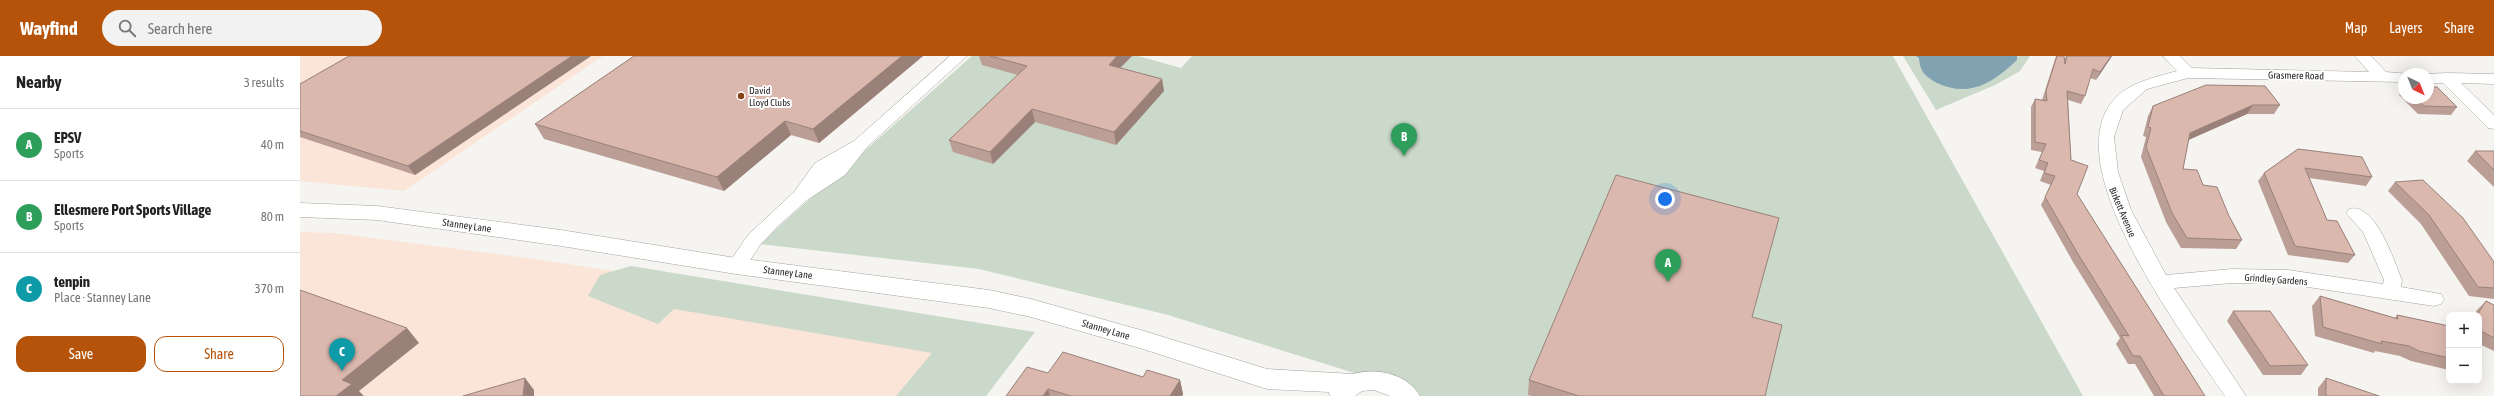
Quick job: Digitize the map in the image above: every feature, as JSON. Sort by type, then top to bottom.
[{"type":"main road","name":"Stanney Lane","points":[[300,210],[376,213],[561,238],[736,266],[996,300],[1144,340],[1267,379],[1346,390],[1369,380],[1381,381],[1392,384],[1407,396]]},
{"type":"main road","name":"Stanney Lane","points":[[1267,379],[1292,396]]},
{"type":"street","points":[[736,266],[761,232],[801,196],[840,171],[862,142],[959,56]]},
{"type":"street","points":[[2172,56],[2188,73]]},
{"type":"street","points":[[2363,56],[2382,77]]},
{"type":"street","name":"Grasmere Road","points":[[2188,73],[2398,77]]},
{"type":"street","name":"Birkett Avenue","points":[[2188,73],[2168,75],[2136,87],[2125,96],[2113,114],[2106,133],[2105,156],[2110,182],[2129,229],[2161,282],[2236,396]]},
{"type":"street","points":[[2434,78],[2494,79]]},
{"type":"street","points":[[2447,78],[2494,124]]},
{"type":"street","points":[[2354,214],[2371,229],[2393,280],[2391,292]]},
{"type":"street","name":"Grindley Gardens","points":[[2161,282],[2232,276],[2288,278],[2434,299]]},
{"type":"shaded area","points":[[300,56],[603,56],[404,191],[300,181]]},
{"type":"shaded area","points":[[300,232],[334,233],[542,260],[671,280],[987,342],[942,396],[300,396]]},
{"type":"green space","points":[[972,56],[1138,56],[1181,68],[1192,56],[1893,56],[2083,396],[1420,396],[1377,380],[1168,315],[979,269],[759,244]]},
{"type":"green space","points":[[1903,56],[2030,56],[2020,71],[1995,85],[1936,110]]},
{"type":"green space","points":[[631,266],[1035,332],[986,396],[896,396],[932,353],[674,309],[658,324],[588,296],[600,275]]},
{"type":"water","points":[[1916,56],[2017,56],[2017,60],[1990,81],[1980,86],[1960,89],[1937,83],[1929,78],[1922,70],[1919,58]]},
{"type":"building","points":[[349,56],[572,56],[408,166],[300,131],[300,84]]},
{"type":"building","name":"David Lloyd Clubs","points":[[634,56],[902,56],[813,129],[785,121],[717,177],[535,124]]},
{"type":"building","points":[[990,56],[1117,56],[1109,65],[1162,79],[1114,132],[1032,109],[990,152],[949,140],[1027,66]]},
{"type":"building","points":[[2057,56],[2064,56],[2065,64],[2067,56],[2111,56],[2100,72],[2093,69],[2085,96],[2067,91],[2071,160],[2088,166],[2077,194],[2205,396],[2164,396],[2140,356],[2133,356],[2121,335],[2129,336],[2078,254],[2045,197],[2055,176],[2044,173],[2048,163],[2039,160],[2046,144],[2035,142],[2035,99],[2047,101],[2046,91]]},
{"type":"building","points":[[2206,85],[2265,86],[2280,105],[2253,105],[2190,133],[2183,169],[2197,170],[2203,185],[2217,187],[2229,216],[2242,240],[2187,238],[2172,213],[2146,147],[2151,128],[2148,127],[2153,106]]},
{"type":"building","points":[[2434,87],[2437,87],[2457,107],[2424,106],[2422,104],[2434,104]]},
{"type":"building","points":[[2298,149],[2362,157],[2372,177],[2305,168],[2327,220],[2337,221],[2355,255],[2295,246],[2264,173]]},
{"type":"building","points":[[2475,151],[2494,151],[2494,170]]},
{"type":"building","points":[[1616,175],[1779,218],[1752,317],[1782,325],[1765,396],[1579,396],[1529,380]]},
{"type":"building","points":[[2423,180],[2463,218],[2494,262],[2494,288],[2478,287],[2429,215],[2395,182]]},
{"type":"building","points":[[300,290],[407,328],[342,380],[352,384],[336,396],[300,396]]},
{"type":"building","points":[[2320,296],[2398,319],[2397,315],[2446,325],[2446,357],[2419,351],[2409,346],[2381,341],[2382,344],[2323,327]]},
{"type":"building","points":[[2486,301],[2494,305],[2494,338],[2482,332],[2482,312],[2479,312]]},
{"type":"building","points":[[2233,311],[2270,311],[2308,365],[2270,366]]},
{"type":"building","points":[[1063,352],[1143,377],[1147,370],[1180,380],[1170,396],[1071,396],[1048,389],[1043,396],[1006,396],[1027,367],[1048,373]]},
{"type":"building","points":[[525,378],[523,396],[463,396]]},
{"type":"building","points":[[2326,378],[2379,396],[2326,396]]},
{"type":"place","name":"David Lloyd Clubs","points":[[741,96]]},
{"type":"place","name":"Ellesmere Port Sports Village","points":[[1404,156]]},
{"type":"place","name":"EPSV","points":[[1668,282]]},
{"type":"place","name":"tenpin","points":[[342,371]]}]
